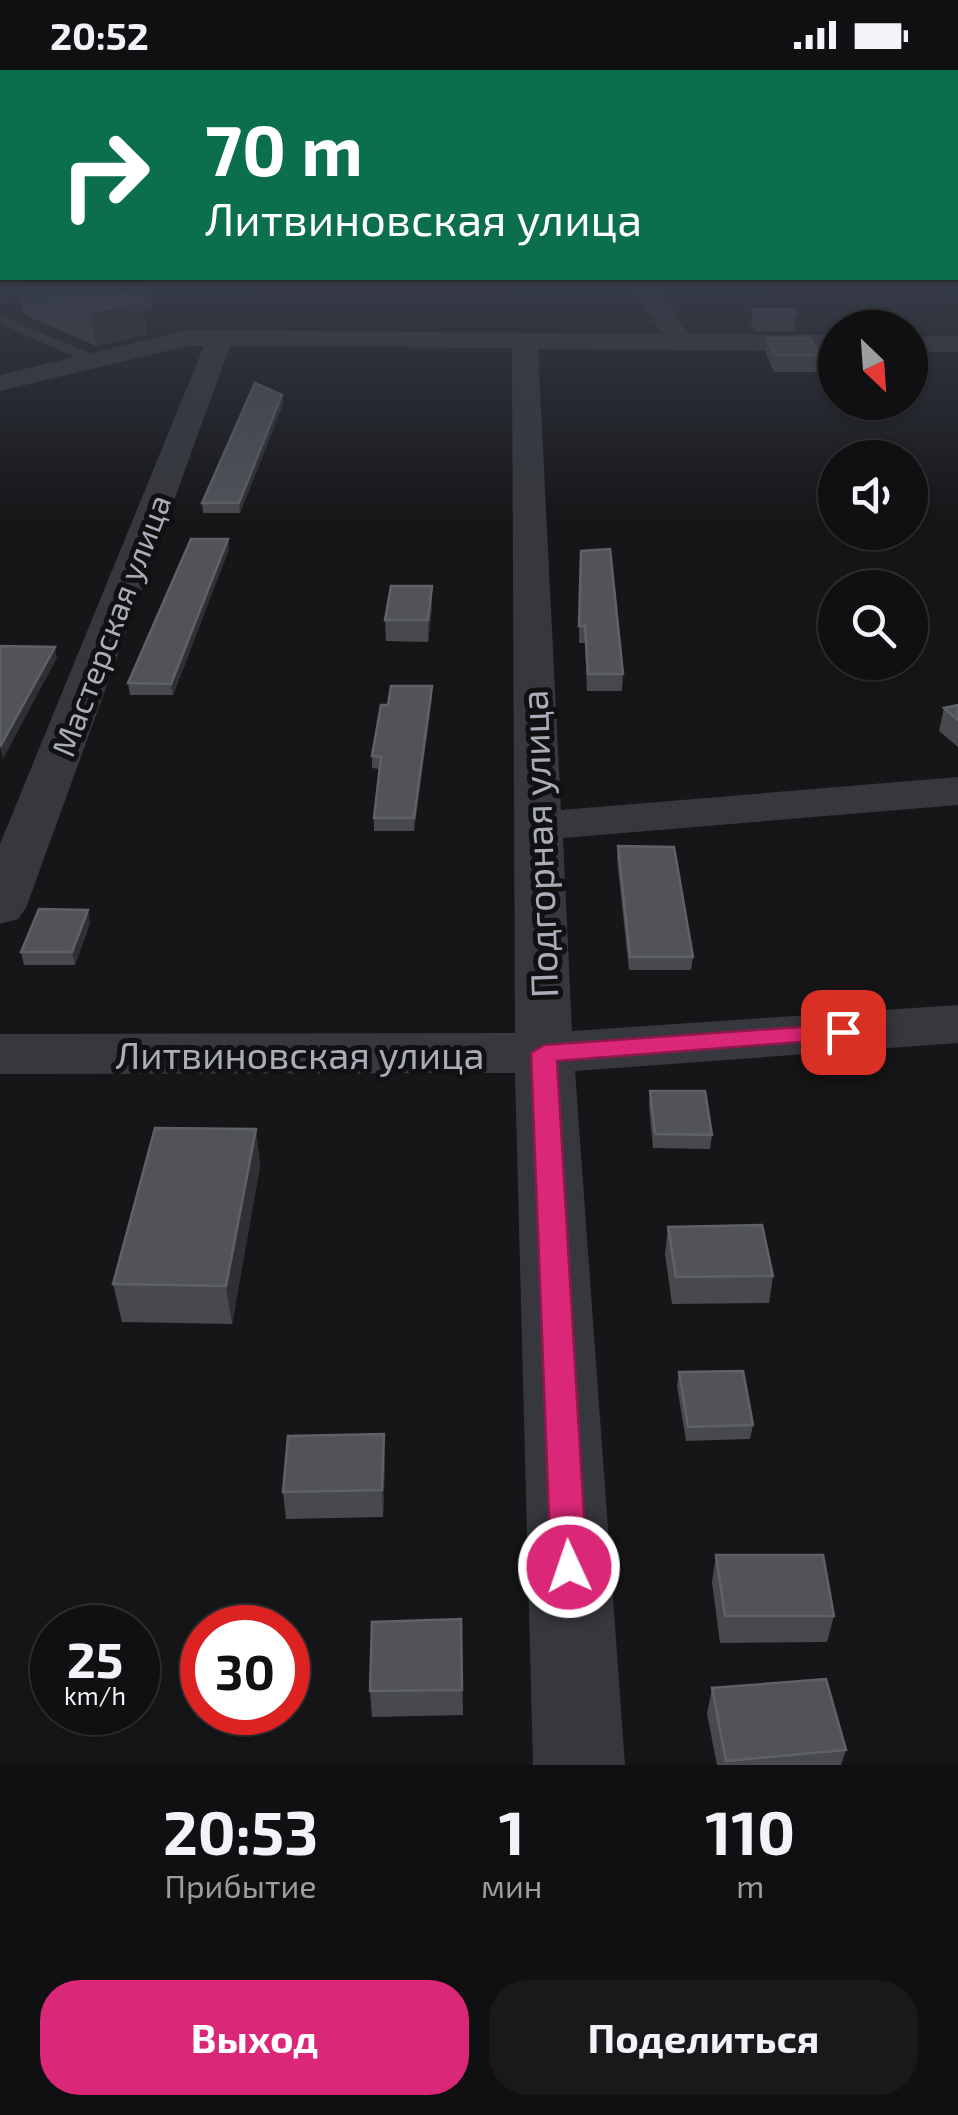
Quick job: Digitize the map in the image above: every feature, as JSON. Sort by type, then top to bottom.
[{"type":"street","points":[[0,384],[78,364]]},
{"type":"street","name":"Мастерская улица","points":[[0,908],[194,364]]},
{"type":"street","name":"Подгорная улица","points":[[526,364],[544,1053],[579,1765]]},
{"type":"street","points":[[539,826],[958,790]]},
{"type":"street","name":"Литвиновская улица","points":[[0,1054],[544,1053],[958,1024]]},
{"type":"building","points":[[255,383],[282,395],[239,503],[202,503]]},
{"type":"building","points":[[191,539],[228,539],[171,684],[128,683]]},
{"type":"building","points":[[610,549],[623,674],[588,674],[585,626],[579,626],[581,551]]},
{"type":"building","points":[[391,586],[432,586],[428,620],[385,620]]},
{"type":"building","points":[[0,646],[55,647],[0,747]]},
{"type":"building","points":[[391,686],[432,686],[414,818],[374,818],[381,757],[372,756],[381,705],[388,705]]},
{"type":"building","points":[[958,705],[958,720],[944,708]]},
{"type":"building","points":[[618,846],[674,847],[693,957],[630,957]]},
{"type":"building","points":[[39,909],[88,910],[72,952],[21,952]]},
{"type":"building","points":[[650,1091],[705,1091],[712,1135],[655,1134]]},
{"type":"building","points":[[155,1128],[256,1129],[226,1286],[113,1284]]},
{"type":"building","points":[[762,1225],[773,1276],[676,1277],[668,1227]]},
{"type":"building","points":[[743,1371],[753,1425],[688,1427],[679,1372]]},
{"type":"building","points":[[384,1434],[382,1490],[283,1492],[288,1436]]},
{"type":"building","points":[[716,1555],[823,1555],[834,1616],[725,1616]]},
{"type":"building","points":[[461,1619],[462,1690],[370,1691],[372,1622]]},
{"type":"building","points":[[826,1679],[846,1750],[726,1761],[712,1688]]},
{"type":"route","points":[[569,1567],[544,1053],[843,1032]]}]
